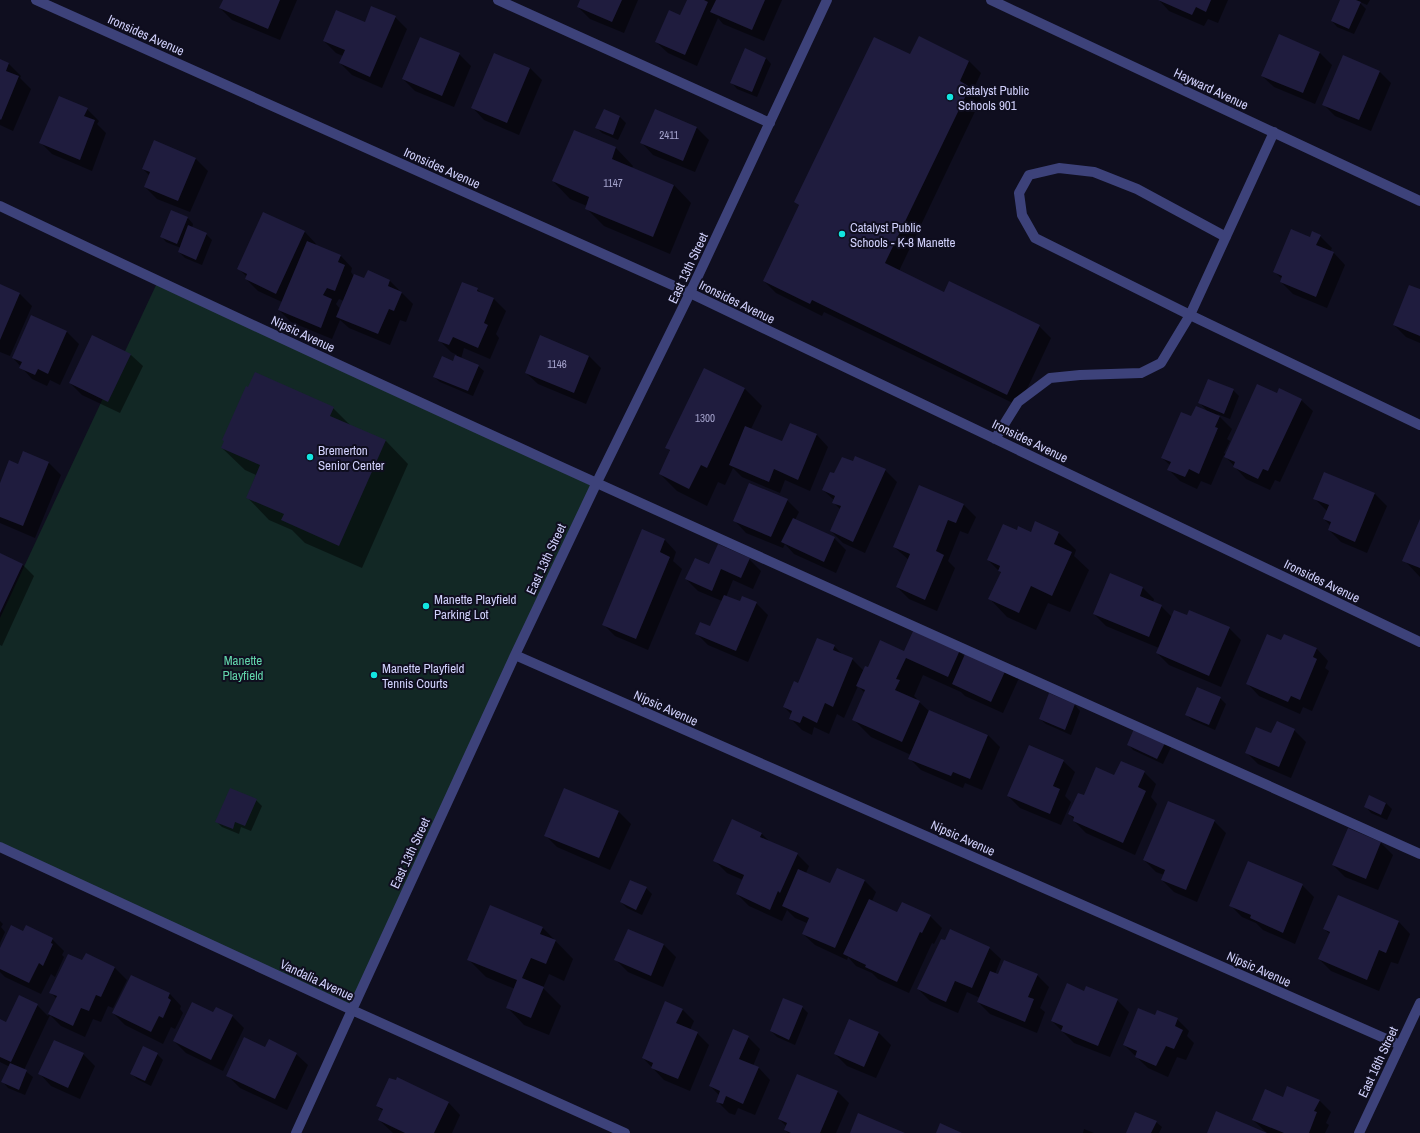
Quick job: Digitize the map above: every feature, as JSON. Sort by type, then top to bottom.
[{"type":"street","name":"Ironsides Avenue","points":[[36,0],[690,294],[1420,642]]},
{"type":"street","points":[[498,0],[770,123]]},
{"type":"street","name":"East 13th Street","points":[[296,1133],[596,482],[690,294],[828,0]]},
{"type":"street","name":"Hayward Avenue","points":[[991,0],[1420,201]]},
{"type":"street","points":[[995,440],[1018,402],[1050,378],[1080,375],[1141,373],[1161,363],[1190,315],[1274,132]]},
{"type":"street","points":[[1226,237],[1137,189],[1094,172],[1059,168],[1028,175],[1019,193],[1022,215],[1035,238],[1190,315],[1420,425]]},
{"type":"street","name":"Nipsic Avenue","points":[[0,206],[158,281],[596,482],[1420,854]]},
{"type":"street","name":"Nipsic Avenue","points":[[515,655],[1400,1045]]},
{"type":"street","name":"Vandalia Avenue","points":[[0,847],[352,1010],[625,1133]]},
{"type":"street","name":"East 16th Street","points":[[1359,1133],[1420,1004]]},
{"type":"green space","name":"Manette Playfield","points":[[158,281],[597,482],[352,1010],[0,847],[0,618]]},
{"type":"building","points":[[223,0],[280,0],[268,29],[219,8]]},
{"type":"building","points":[[580,0],[622,0],[612,22],[577,7]]},
{"type":"building","points":[[687,0],[704,0],[708,2],[685,55],[655,42],[669,10],[680,15]]},
{"type":"building","points":[[716,0],[765,0],[752,30],[710,12]]},
{"type":"building","points":[[1158,0],[1211,0],[1206,12],[1196,7],[1192,15]]},
{"type":"building","points":[[1340,0],[1356,0],[1361,2],[1349,29],[1331,21]]},
{"type":"building","points":[[371,6],[396,16],[370,77],[339,63],[345,50],[323,41],[336,10],[365,22]]},
{"type":"building","points":[[1279,34],[1320,52],[1303,93],[1261,76]]},
{"type":"building","name":"Catalyst Public Schools - K-8 Manette","points":[[919,36],[969,61],[960,81],[970,87],[885,263],[944,292],[949,281],[1040,325],[1007,395],[812,300],[810,304],[763,281],[799,205],[794,202],[874,37],[910,54]]},
{"type":"building","points":[[420,37],[460,53],[442,96],[402,79]]},
{"type":"building","points":[[745,48],[766,58],[752,92],[730,83]]},
{"type":"building","points":[[494,53],[530,68],[507,123],[471,108]]},
{"type":"building","points":[[1343,55],[1380,71],[1359,120],[1322,105]]},
{"type":"building","points":[[0,59],[9,63],[6,71],[19,76],[1,120],[0,119]]},
{"type":"building","points":[[59,96],[88,108],[84,116],[95,120],[80,160],[39,143]]},
{"type":"building","points":[[604,109],[620,116],[613,135],[595,128]]},
{"type":"building","points":[[655,109],[697,127],[683,161],[640,143]]},
{"type":"building","points":[[574,130],[616,147],[612,159],[674,185],[653,237],[585,209],[589,197],[552,181]]},
{"type":"building","points":[[154,140],[196,158],[178,201],[144,187],[150,172],[142,169]]},
{"type":"building","points":[[171,210],[188,217],[177,244],[160,237]]},
{"type":"building","points":[[263,212],[305,231],[276,294],[245,279],[247,274],[237,269]]},
{"type":"building","points":[[188,225],[207,233],[196,260],[178,252]]},
{"type":"building","points":[[1291,229],[1310,237],[1312,231],[1321,235],[1316,245],[1334,252],[1316,297],[1280,282],[1282,276],[1273,272]]},
{"type":"building","points":[[307,241],[341,255],[338,262],[345,265],[335,291],[327,288],[323,295],[332,299],[321,328],[278,310]]},
{"type":"building","points":[[368,270],[390,280],[388,286],[402,292],[394,311],[389,309],[378,334],[336,317],[354,274],[364,278]]},
{"type":"building","points":[[462,282],[478,288],[477,291],[494,298],[484,323],[488,325],[478,348],[453,337],[449,345],[438,341]]},
{"type":"building","points":[[0,284],[20,293],[0,340]]},
{"type":"building","points":[[1409,285],[1420,289],[1420,336],[1393,325]]},
{"type":"building","points":[[31,315],[67,331],[48,374],[38,369],[35,375],[19,368],[22,362],[12,358]]},
{"type":"building","points":[[92,335],[131,354],[108,402],[69,383]]},
{"type":"building","points":[[540,335],[589,356],[574,393],[525,373]]},
{"type":"building","points":[[455,355],[479,365],[468,391],[433,377],[442,356],[453,361]]},
{"type":"building","points":[[704,368],[745,388],[707,468],[701,465],[689,489],[659,474],[670,450],[665,448]]},
{"type":"building","name":"Bremerton Senior Center","points":[[255,372],[334,407],[330,416],[386,440],[339,546],[281,520],[284,514],[246,498],[260,465],[221,448],[224,441],[222,440],[246,386],[248,387]]},
{"type":"building","points":[[1208,379],[1234,389],[1224,414],[1198,403]]},
{"type":"building","points":[[1257,384],[1277,393],[1279,388],[1302,399],[1268,471],[1263,469],[1258,479],[1233,467],[1235,462],[1224,457]]},
{"type":"building","points":[[1196,406],[1220,416],[1215,427],[1218,428],[1199,474],[1189,469],[1185,477],[1167,470],[1171,462],[1161,458],[1181,412],[1191,416]]},
{"type":"building","points":[[790,423],[817,434],[798,480],[774,469],[769,482],[729,465],[745,426],[782,441]]},
{"type":"building","points":[[23,451],[49,462],[23,526],[0,517],[0,483],[9,460],[18,464]]},
{"type":"building","points":[[855,456],[886,469],[853,542],[830,531],[841,506],[832,503],[835,496],[822,490],[830,472],[834,473],[842,457],[853,461]]},
{"type":"building","points":[[1324,472],[1375,493],[1355,542],[1328,530],[1331,522],[1323,519],[1329,505],[1313,499]]},
{"type":"building","points":[[749,483],[788,499],[771,537],[733,521]]},
{"type":"building","points":[[919,485],[964,504],[956,523],[948,520],[936,551],[944,555],[925,600],[896,587],[910,554],[893,547]]},
{"type":"building","points":[[793,518],[835,537],[824,562],[781,542]]},
{"type":"building","points":[[1420,519],[1420,568],[1402,561]]},
{"type":"building","points":[[1035,521],[1059,532],[1054,544],[1072,552],[1052,596],[1031,586],[1019,613],[988,599],[1001,572],[998,571],[1000,566],[987,560],[1003,524],[1017,530],[1018,526],[1031,532]]},
{"type":"building","points":[[642,529],[665,539],[660,552],[670,557],[636,639],[602,625]]},
{"type":"building","points":[[718,544],[750,558],[741,578],[721,569],[712,591],[685,579],[695,558],[709,564]]},
{"type":"building","points":[[0,553],[23,564],[0,613]]},
{"type":"building","points":[[1110,573],[1143,587],[1140,596],[1162,605],[1149,637],[1093,614]]},
{"type":"building","points":[[724,595],[740,601],[742,596],[757,602],[736,651],[695,634],[700,622],[710,626]]},
{"type":"building","points":[[1174,610],[1187,615],[1189,610],[1230,627],[1209,676],[1156,653]]},
{"type":"building","points":[[914,629],[960,650],[948,677],[906,658],[896,679],[900,680],[895,690],[920,701],[902,742],[852,720],[865,690],[856,686],[865,666],[868,667],[880,640],[904,651]]},
{"type":"building","points":[[1267,634],[1281,640],[1284,634],[1317,648],[1313,657],[1317,659],[1300,700],[1291,696],[1288,702],[1246,684]]},
{"type":"building","points":[[817,638],[835,645],[833,650],[853,658],[833,707],[825,703],[817,723],[803,716],[800,723],[789,719],[792,711],[783,707],[794,681],[798,683]]},
{"type":"building","points":[[968,647],[1008,665],[991,702],[952,684]]},
{"type":"building","points":[[1197,687],[1221,697],[1209,725],[1185,715]]},
{"type":"building","points":[[1049,693],[1075,704],[1065,730],[1039,719]]},
{"type":"building","points":[[929,710],[988,735],[970,779],[953,772],[951,776],[908,759]]},
{"type":"building","points":[[1277,721],[1295,729],[1279,767],[1245,753],[1256,727],[1271,733]]},
{"type":"building","points":[[1136,724],[1167,739],[1157,759],[1127,745]]},
{"type":"building","points":[[1029,745],[1064,760],[1053,786],[1060,789],[1050,814],[1007,796]]},
{"type":"building","points":[[1121,761],[1145,771],[1138,787],[1146,791],[1123,843],[1073,821],[1074,817],[1068,814],[1078,793],[1084,795],[1096,767],[1114,775]]},
{"type":"building","points":[[230,788],[257,799],[245,826],[235,822],[233,829],[215,822]]},
{"type":"building","points":[[564,788],[619,811],[599,858],[544,836]]},
{"type":"building","points":[[1369,795],[1386,803],[1381,815],[1364,807]]},
{"type":"building","points":[[1168,801],[1215,820],[1186,890],[1161,880],[1165,870],[1143,860]]},
{"type":"building","points":[[732,819],[762,833],[760,837],[798,853],[780,893],[778,891],[770,910],[736,894],[744,875],[713,861]]},
{"type":"building","points":[[1348,828],[1381,842],[1366,879],[1332,865]]},
{"type":"building","points":[[1248,861],[1303,884],[1283,933],[1250,918],[1251,915],[1229,906]]},
{"type":"building","points":[[837,868],[865,880],[835,948],[802,934],[809,918],[782,906],[798,869],[830,883]]},
{"type":"building","points":[[630,880],[647,887],[636,910],[620,902]]},
{"type":"building","points":[[1338,895],[1399,921],[1386,953],[1379,950],[1367,980],[1318,959],[1330,932],[1323,929]]},
{"type":"building","points":[[869,899],[897,912],[902,902],[931,915],[922,933],[920,932],[897,982],[865,967],[866,965],[843,954]]},
{"type":"building","points":[[490,905],[543,927],[540,934],[556,940],[546,964],[531,958],[522,978],[544,987],[531,1018],[506,1008],[517,980],[467,960]]},
{"type":"building","points":[[11,925],[23,931],[26,925],[53,938],[51,943],[53,944],[43,966],[39,963],[29,983],[0,969],[0,948]]},
{"type":"building","points":[[628,929],[664,944],[651,976],[614,960]]},
{"type":"building","points":[[950,929],[990,947],[972,988],[955,981],[946,1002],[917,989],[941,939],[945,940]]},
{"type":"building","points":[[86,953],[115,967],[101,997],[96,995],[89,1011],[81,1008],[73,1026],[48,1014],[57,996],[49,993],[68,954],[82,960]]},
{"type":"building","points":[[1004,960],[1038,974],[1028,997],[1034,999],[1025,1022],[977,1002],[990,971],[998,974]]},
{"type":"building","points":[[131,975],[170,993],[168,998],[171,1000],[163,1018],[159,1016],[151,1032],[112,1013]]},
{"type":"building","points":[[1067,983],[1084,991],[1086,986],[1118,999],[1098,1046],[1061,1031],[1063,1026],[1051,1021]]},
{"type":"building","points":[[19,995],[38,1004],[11,1062],[0,1057],[0,1019],[6,1022]]},
{"type":"building","points":[[783,998],[803,1006],[789,1040],[770,1031]]},
{"type":"building","points":[[665,1001],[683,1009],[676,1023],[698,1032],[678,1079],[651,1068],[653,1063],[642,1058]]},
{"type":"building","points":[[192,1002],[213,1012],[216,1007],[233,1015],[211,1060],[173,1041]]},
{"type":"building","points":[[1138,1008],[1155,1015],[1157,1010],[1178,1018],[1175,1026],[1183,1030],[1174,1049],[1166,1046],[1156,1066],[1135,1057],[1137,1051],[1123,1045]]},
{"type":"building","points":[[849,1019],[879,1032],[864,1067],[834,1054]]},
{"type":"building","points":[[733,1029],[749,1036],[739,1059],[759,1067],[743,1104],[726,1096],[723,1104],[716,1102],[720,1091],[709,1086]]},
{"type":"building","points":[[244,1037],[265,1047],[269,1039],[297,1053],[275,1099],[226,1076]]},
{"type":"building","points":[[54,1040],[84,1053],[68,1088],[38,1074]]},
{"type":"building","points":[[143,1046],[158,1053],[145,1081],[130,1074]]},
{"type":"building","points":[[10,1063],[27,1070],[19,1090],[1,1082]]},
{"type":"building","points":[[797,1074],[838,1091],[820,1133],[791,1133],[784,1130],[787,1123],[778,1119]]},
{"type":"building","points":[[397,1077],[449,1102],[434,1133],[405,1133],[378,1120],[383,1109],[376,1106],[389,1078],[396,1080]]},
{"type":"building","points":[[1287,1086],[1320,1100],[1314,1111],[1317,1112],[1309,1133],[1284,1133],[1252,1120],[1265,1089],[1283,1097]]},
{"type":"building","points":[[1216,1111],[1267,1133],[1207,1133]]},
{"type":"building","points":[[1135,1112],[1157,1121],[1151,1133],[1126,1133]]},
{"type":"building","points":[[858,1113],[905,1133],[850,1133]]},
{"type":"building","points":[[940,1123],[962,1133],[936,1133]]},
{"type":"place","name":"Catalyst Public Schools 901","points":[[950,97]]},
{"type":"place","name":"Catalyst Public Schools - K-8 Manette","points":[[842,234]]},
{"type":"place","name":"Bremerton Senior Center","points":[[310,457]]},
{"type":"place","name":"Manette Playfield Parking Lot","points":[[426,606]]},
{"type":"place","name":"Manette Playfield Tennis Courts","points":[[374,675]]}]
